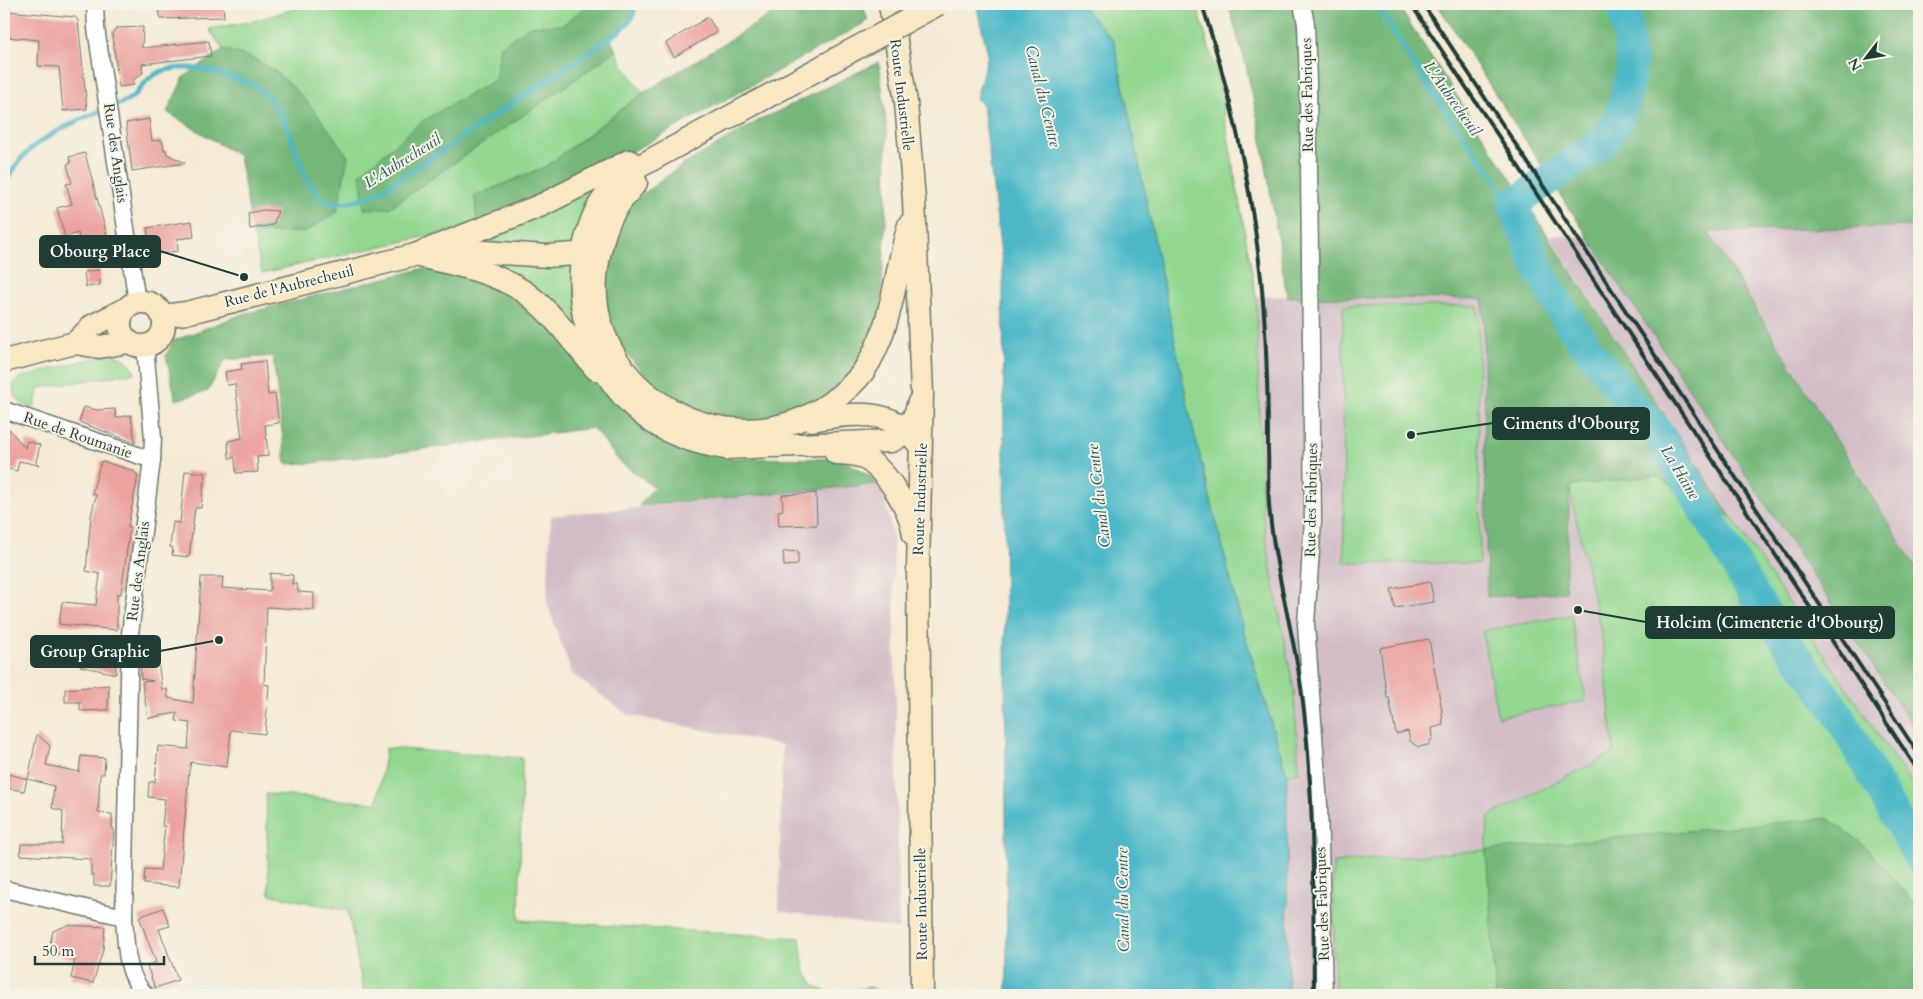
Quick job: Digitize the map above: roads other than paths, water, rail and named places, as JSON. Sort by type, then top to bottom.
[{"type":"main road","name":"Route Industrielle","points":[[890,4],[906,102],[914,200],[922,394],[918,570],[922,995]]},
{"type":"main road","points":[[622,394],[592,348],[580,301],[580,276],[586,235],[592,218],[611,189],[640,166],[696,134],[938,4]]},
{"type":"main road","points":[[415,255],[542,205],[650,150],[700,121],[736,113]]},
{"type":"main road","points":[[696,134],[635,184],[619,204],[604,232],[595,286],[597,312],[610,346],[623,366],[639,387],[658,402],[678,415],[697,423],[748,430],[769,429],[796,423],[861,414],[878,416],[898,422],[907,430],[922,451]]},
{"type":"main road","points":[[796,423],[811,416],[838,398],[852,385],[870,361],[888,318],[893,287],[914,200]]},
{"type":"main road","points":[[415,255],[485,252],[548,256],[575,254],[583,251],[604,232]]},
{"type":"main road","points":[[415,255],[483,272],[524,292],[544,309],[596,370],[629,402],[652,422],[678,436],[700,444],[726,448],[840,453],[859,456],[872,463],[887,478],[912,523],[918,570]]},
{"type":"main road","name":"Rue de l'Aubrecheuil","points":[[163,316],[186,313],[415,255]]},
{"type":"main road","points":[[4,361],[76,343],[98,347],[152,344],[159,339],[164,324],[163,316],[156,306],[144,301],[92,326],[76,343]]},
{"type":"main road","points":[[131,306],[120,324],[124,337],[137,344]]},
{"type":"main road","points":[[726,448],[891,441],[901,436],[907,430],[922,394]]},
{"type":"street","name":"Rue des Anglais","points":[[91,4],[108,101],[131,306]]},
{"type":"street","name":"Rue des Fabriques","points":[[1302,4],[1306,24],[1308,83],[1314,520],[1306,624],[1319,805],[1324,995]]},
{"type":"street","name":"Rue des Anglais","points":[[137,344],[153,438],[152,460],[130,634],[124,917],[128,963],[134,979],[146,995]]},
{"type":"street","name":"Rue de Roumanie","points":[[4,410],[152,460]]},
{"type":"street","points":[[4,889],[124,917]]},
{"type":"water","name":"Canal du Centre","points":[[976,4],[1080,4],[1114,41],[1190,416],[1241,622],[1287,775],[1288,995],[1007,995],[1003,271],[983,104],[976,99],[988,54]]},
{"type":"waterway","name":"L'Aubrecheuil","points":[[4,186],[20,160],[41,141],[81,119],[129,100],[157,73],[166,70],[189,68],[219,74],[248,83],[260,89],[273,103],[286,124],[308,182],[315,192],[323,199],[332,203],[356,200],[380,192],[619,32],[633,16],[634,4]]},
{"type":"waterway","name":"L'Aubrecheuil","points":[[1376,4],[1428,86],[1513,204]]},
{"type":"waterway","name":"La Haine","points":[[1620,4],[1625,14],[1632,67],[1623,107],[1613,129],[1599,145],[1513,204],[1537,266],[1568,322],[1628,401],[1656,429],[1763,610],[1837,712],[1919,858]]},
{"type":"railway","points":[[1202,4],[1234,119],[1250,196],[1261,274],[1267,365],[1269,507],[1276,560],[1299,672],[1309,769],[1313,844],[1314,995]]},
{"type":"railway","points":[[1411,4],[1919,772]]},
{"type":"railway","points":[[1423,4],[1919,755]]},
{"type":"place","name":"Obourg Place","points":[[244,277]]},
{"type":"place","name":"Ciments d'Obourg","points":[[1411,435]]},
{"type":"place","name":"Holcim (Cimenterie d'Obourg)","points":[[1578,610]]},
{"type":"place","name":"Group Graphic","points":[[219,640]]}]
